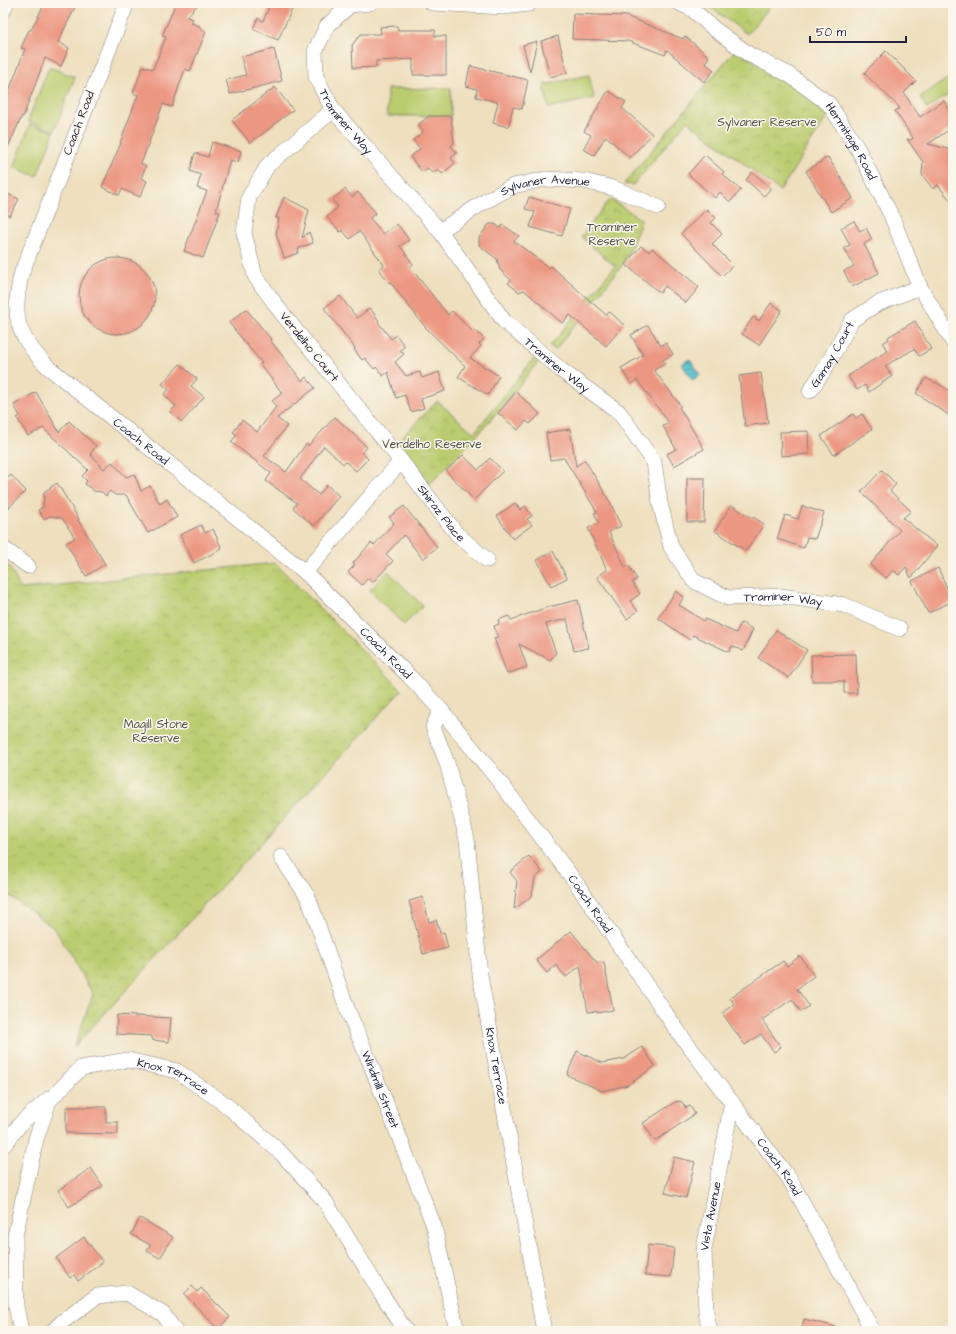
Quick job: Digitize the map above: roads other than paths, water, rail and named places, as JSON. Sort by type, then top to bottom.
[{"type":"street","points":[[3,11],[6,3]]},
{"type":"street","name":"Coach Road","points":[[126,3],[22,272],[16,302],[17,318],[21,332],[36,355],[48,367],[305,572],[441,710],[499,781],[574,880],[682,1037],[788,1178],[873,1331]]},
{"type":"street","name":"Traminer Way","points":[[370,3],[350,6],[327,26],[315,51],[316,77],[334,110],[440,231],[504,321],[561,370],[619,412],[654,462],[660,503],[671,547],[694,581],[728,598],[781,596],[844,605],[900,629]]},
{"type":"street","points":[[432,3],[503,7],[530,3]]},
{"type":"street","name":"Hermitage Road","points":[[679,3],[692,9],[713,28],[750,55],[788,74],[829,104],[858,149],[891,215],[920,288],[953,342]]},
{"type":"street","name":"Verdelho Court","points":[[334,110],[268,165],[249,197],[244,233],[255,276],[281,312],[401,460]]},
{"type":"street","name":"Sylvaner Avenue","points":[[440,231],[484,202],[513,186],[546,179],[584,181],[613,188],[658,207]]},
{"type":"street","name":"Gamay Court","points":[[810,391],[826,367],[852,320],[877,304],[920,288]]},
{"type":"street","points":[[305,572],[401,460]]},
{"type":"street","name":"Shiraz Place","points":[[401,460],[457,534],[487,560]]},
{"type":"street","points":[[3,548],[28,566]]},
{"type":"street","name":"Knox Terrace","points":[[441,710],[433,727],[447,762],[467,839],[480,975],[544,1331]]},
{"type":"street","name":"Windmill Street","points":[[281,857],[308,897],[348,1011],[369,1060],[434,1226],[457,1331]]},
{"type":"street","name":"Knox Terrace","points":[[21,1331],[16,1306],[15,1236],[36,1139],[49,1100],[81,1068],[128,1060],[177,1071],[225,1104],[281,1153],[325,1201],[406,1331]]},
{"type":"street","points":[[3,1146],[22,1122],[61,1089]]},
{"type":"street","name":"Vista Avenue","points":[[710,1331],[706,1313],[704,1250],[732,1102]]},
{"type":"street","points":[[53,1331],[62,1322],[97,1296],[128,1293],[163,1314],[175,1331]]},
{"type":"water","points":[[690,359],[700,375],[692,380],[682,364]]},
{"type":"park label","name":"Sylvaner Reserve","points":[[767,122]]},
{"type":"park label","name":"Traminer Reserve","points":[[612,234]]},
{"type":"park label","name":"Verdelho Reserve","points":[[432,444]]},
{"type":"park label","name":"Magill Stone Reserve","points":[[156,731]]}]
